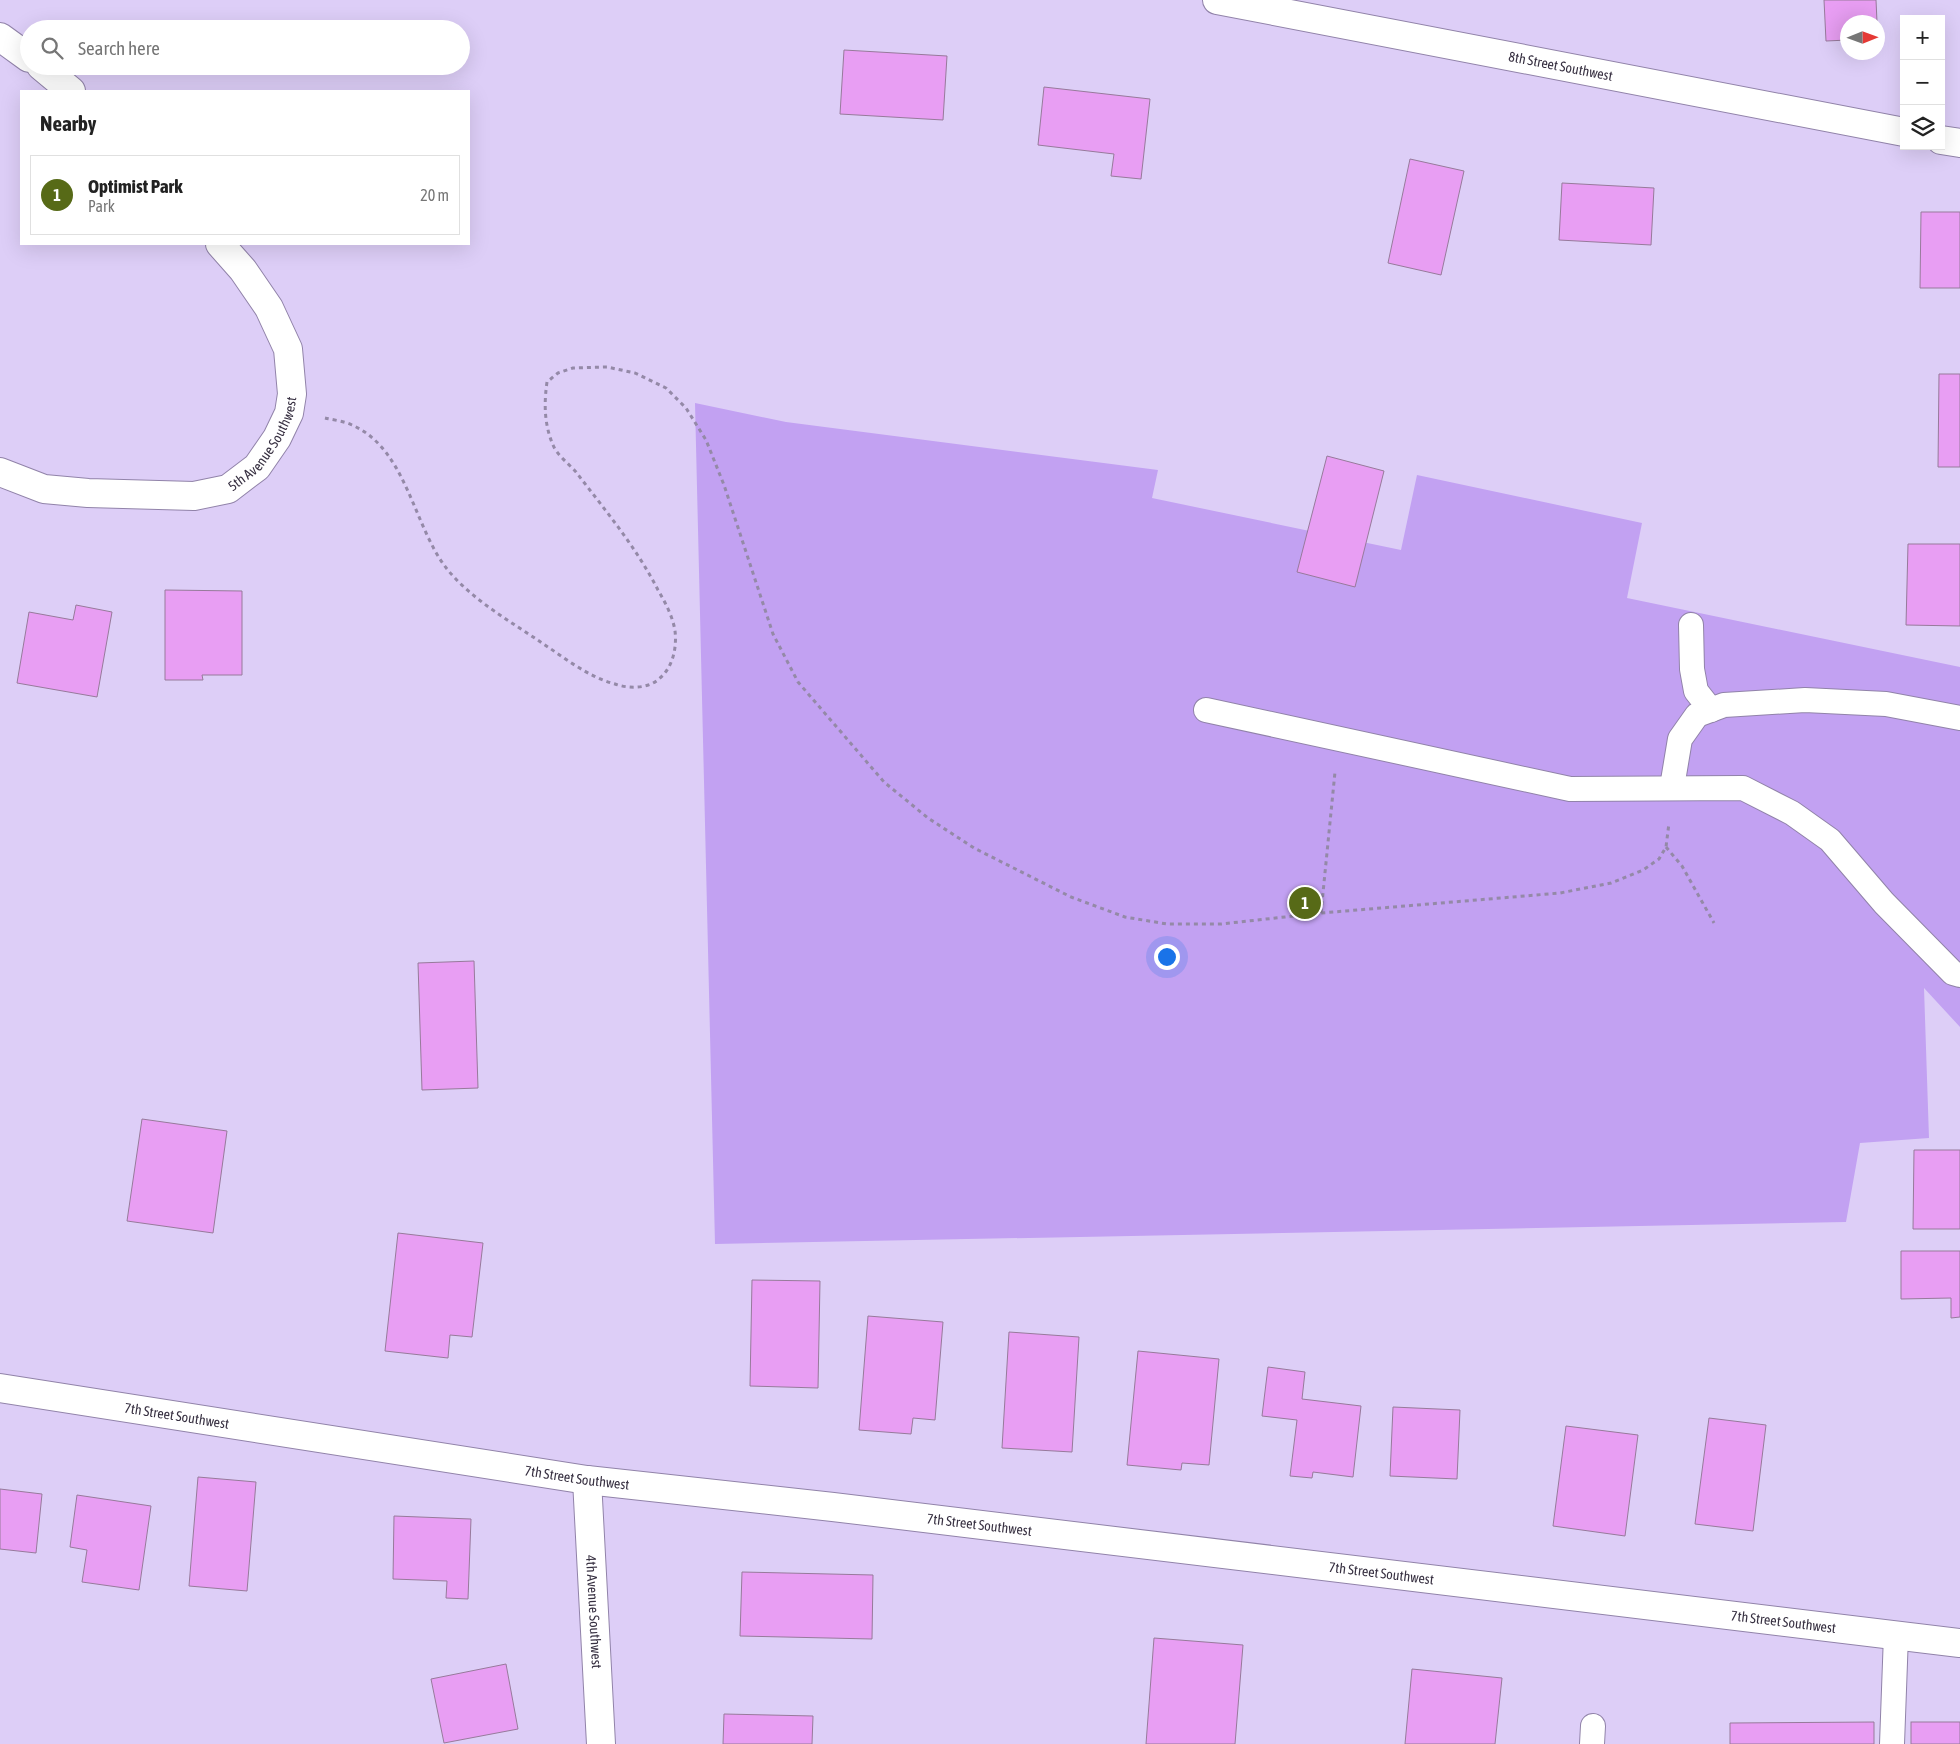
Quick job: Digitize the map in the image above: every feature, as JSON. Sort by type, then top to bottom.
[{"type":"street","name":"8th Street Southwest","points":[[1217,0],[1900,131]]},
{"type":"street","points":[[0,37],[20,51]]},
{"type":"street","points":[[52,75],[70,90]]},
{"type":"street","points":[[1945,141],[1960,143]]},
{"type":"street","name":"5th Avenue Southwest","points":[[0,472],[44,489],[88,493],[194,496],[228,489],[257,467],[277,438],[289,413],[292,394],[288,349],[270,308],[243,270],[221,245]]},
{"type":"street","name":"7th Street Southwest","points":[[0,1388],[586,1480],[843,1508],[1960,1643]]},
{"type":"street","name":"4th Avenue Southwest","points":[[586,1480],[601,1744]]},
{"type":"lane","points":[[1691,625],[1692,669],[1696,691],[1711,710]]},
{"type":"lane","points":[[1672,787],[1680,739],[1697,714],[1724,705],[1805,700],[1886,704],[1960,718]]},
{"type":"lane","points":[[1206,710],[1570,788],[1603,790],[1672,787],[1744,788],[1792,814],[1830,840],[1884,903],[1953,973],[1960,976]]},
{"type":"lane","points":[[1892,1744],[1896,1636]]},
{"type":"path","points":[[289,413],[352,425],[374,439],[389,457],[432,544],[447,569],[469,591],[588,674],[616,685],[641,687],[655,683],[667,672],[674,654],[675,631],[644,562],[572,467],[553,447],[544,402],[547,382],[558,373],[573,368],[607,367],[635,373],[666,388],[686,408],[706,440],[724,485],[773,634],[798,682],[884,782],[928,818],[974,848],[1071,897],[1126,917],[1166,924],[1220,924],[1321,913],[1560,893],[1611,883],[1643,870],[1660,859],[1666,847],[1672,787]]},
{"type":"path","points":[[1321,913],[1338,738]]},
{"type":"path","points":[[1666,847],[1682,866],[1714,923]]},
{"type":"shaded area","points":[[695,403],[786,422],[1158,470],[1152,498],[1401,550],[1417,475],[1642,523],[1627,598],[1960,667],[1960,1027],[1924,988],[1929,1138],[1860,1143],[1846,1222],[715,1244]]},
{"type":"building","points":[[1824,0],[1876,0],[1877,15],[1840,15],[1840,40],[1826,41]]},
{"type":"building","points":[[844,50],[947,56],[943,120],[840,114]]},
{"type":"building","points":[[1044,87],[1150,99],[1141,179],[1111,176],[1114,154],[1038,145]]},
{"type":"building","points":[[1410,159],[1464,171],[1441,275],[1388,263]]},
{"type":"building","points":[[1562,183],[1654,188],[1651,245],[1559,240]]},
{"type":"building","points":[[1921,212],[1960,212],[1960,288],[1920,288]]},
{"type":"building","points":[[1939,374],[1960,374],[1960,467],[1938,467]]},
{"type":"building","points":[[1327,456],[1384,471],[1355,587],[1297,572]]},
{"type":"building","points":[[1908,544],[1960,544],[1960,626],[1906,625]]},
{"type":"building","points":[[165,590],[242,591],[242,675],[202,675],[203,680],[165,680]]},
{"type":"building","points":[[76,605],[112,612],[97,697],[17,683],[29,612],[73,620]]},
{"type":"building","points":[[474,961],[478,1088],[422,1090],[418,963]]},
{"type":"building","points":[[142,1119],[227,1131],[213,1233],[127,1221]]},
{"type":"building","points":[[1914,1150],[1960,1150],[1960,1229],[1913,1229]]},
{"type":"building","points":[[398,1233],[483,1243],[472,1337],[450,1335],[448,1358],[385,1351]]},
{"type":"building","points":[[1901,1251],[1960,1251],[1960,1317],[1951,1318],[1951,1298],[1901,1299]]},
{"type":"building","points":[[752,1280],[820,1281],[818,1388],[750,1386]]},
{"type":"building","points":[[868,1316],[943,1322],[935,1420],[913,1418],[911,1434],[859,1430]]},
{"type":"building","points":[[1009,1332],[1079,1337],[1072,1452],[1002,1448]]},
{"type":"building","points":[[1138,1351],[1219,1359],[1209,1465],[1182,1463],[1181,1470],[1127,1465]]},
{"type":"building","points":[[1268,1367],[1305,1372],[1302,1399],[1361,1406],[1353,1477],[1313,1472],[1312,1478],[1290,1476],[1297,1420],[1262,1416]]},
{"type":"building","points":[[1393,1407],[1460,1410],[1457,1479],[1390,1476]]},
{"type":"building","points":[[1709,1418],[1766,1425],[1753,1531],[1695,1524]]},
{"type":"building","points":[[1566,1426],[1638,1435],[1625,1536],[1553,1526]]},
{"type":"building","points":[[198,1477],[256,1482],[247,1591],[189,1586]]},
{"type":"building","points":[[0,1489],[42,1494],[36,1553],[0,1549]]},
{"type":"building","points":[[77,1495],[151,1506],[139,1590],[82,1582],[87,1550],[70,1547]]},
{"type":"building","points":[[394,1516],[471,1519],[468,1599],[446,1598],[447,1581],[393,1579]]},
{"type":"building","points":[[742,1572],[873,1575],[872,1639],[740,1636]]},
{"type":"building","points":[[1154,1638],[1243,1645],[1235,1744],[1146,1744]]},
{"type":"building","points":[[506,1664],[518,1729],[444,1743],[431,1679]]},
{"type":"building","points":[[1412,1669],[1502,1678],[1495,1744],[1405,1744]]},
{"type":"building","points":[[724,1714],[813,1716],[812,1744],[723,1744]]},
{"type":"building","points":[[1874,1722],[1874,1744],[1730,1744],[1730,1723]]},
{"type":"building","points":[[1911,1722],[1960,1722],[1960,1744],[1911,1744]]},
{"type":"place","name":"Optimist Park","points":[[1305,903]]}]
